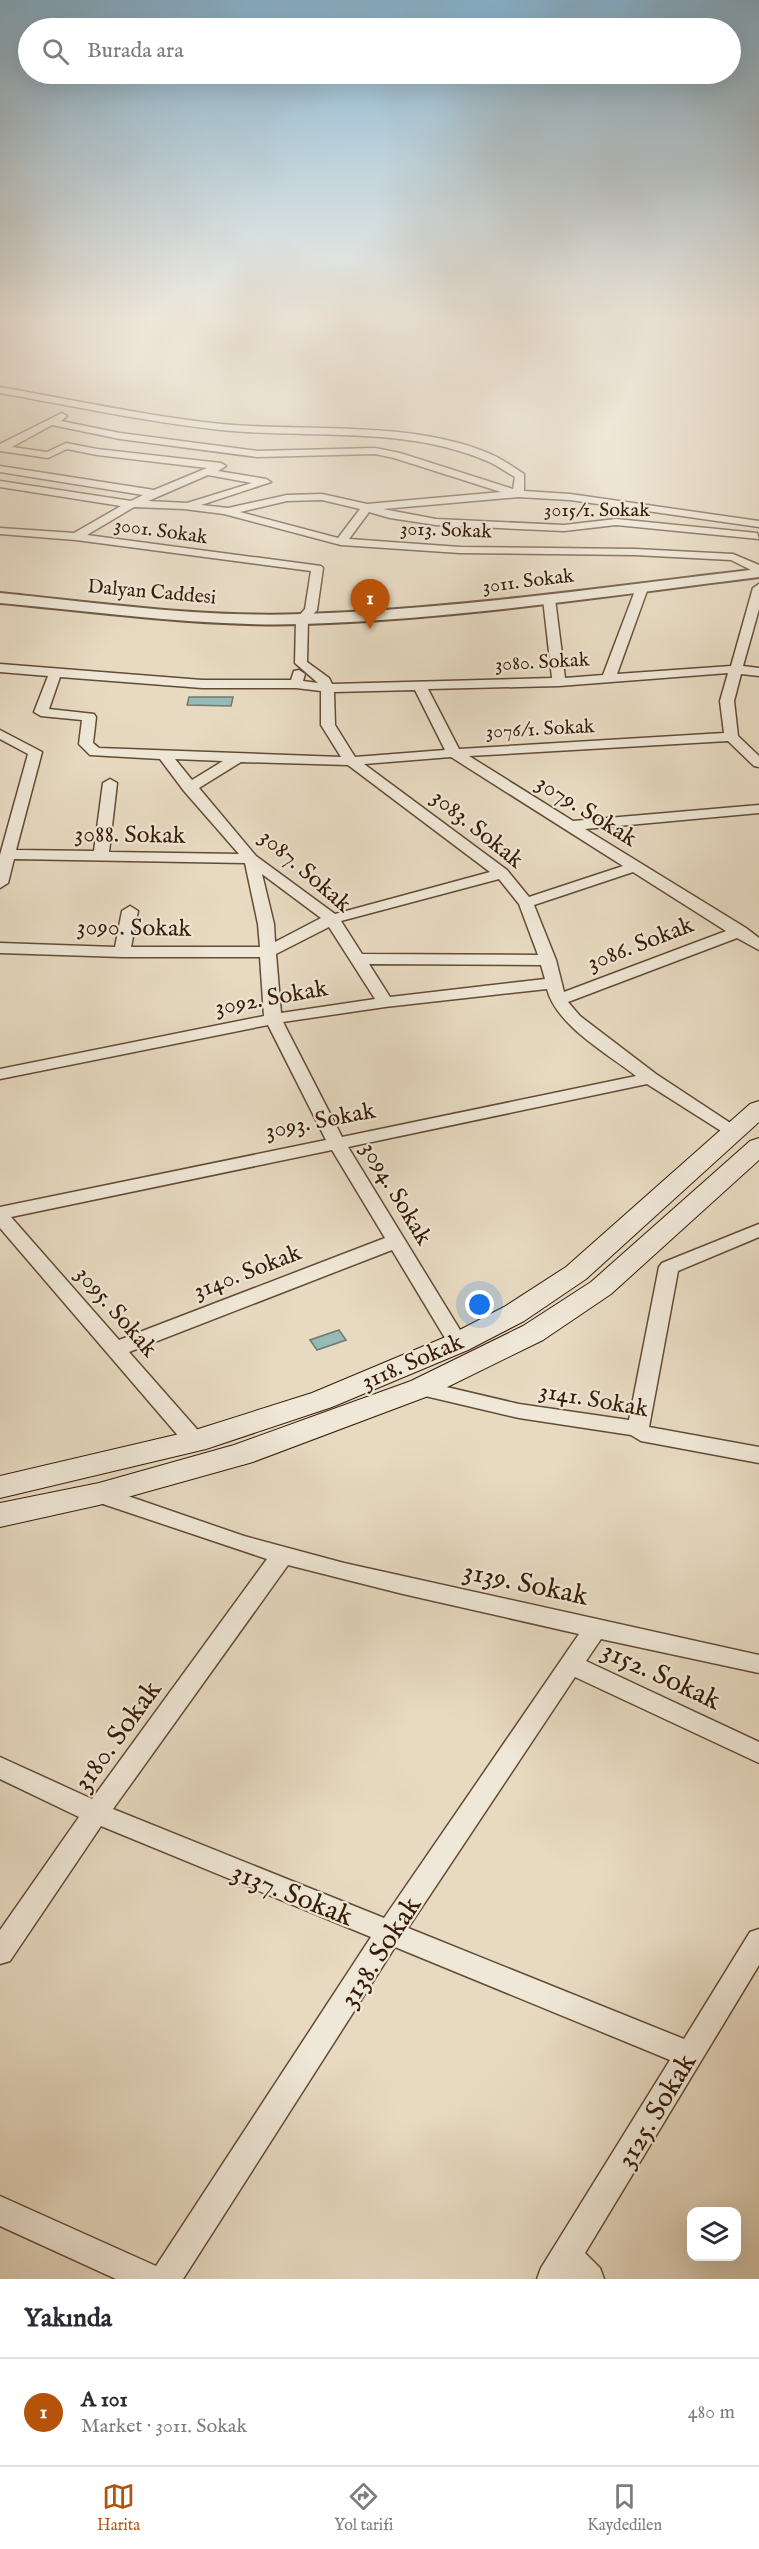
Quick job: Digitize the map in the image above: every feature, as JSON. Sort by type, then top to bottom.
[{"type":"main road","name":"3118. Sokak","points":[[0,1515],[99,1494],[243,1454],[421,1388],[533,1333],[601,1288],[747,1139],[759,1109]]},
{"type":"main road","name":"3118. Sokak","points":[[0,1486],[195,1441],[322,1400],[458,1343],[514,1314],[576,1273],[747,1139]]},
{"type":"street","points":[[0,448],[35,430]]},
{"type":"street","points":[[93,430],[257,454],[375,451],[487,482],[518,494],[570,497],[759,524]]},
{"type":"street","points":[[302,430],[386,435],[435,442],[508,466],[520,476],[518,494]]},
{"type":"street","points":[[97,452],[120,436]]},
{"type":"street","points":[[0,448],[48,455],[66,446],[97,452],[221,466]]},
{"type":"street","points":[[0,469],[33,453]]},
{"type":"street","points":[[76,537],[132,504],[221,466],[257,454]]},
{"type":"street","points":[[0,469],[156,494]]},
{"type":"street","points":[[184,506],[266,482],[207,472]]},
{"type":"street","name":"3013. Sokak","points":[[0,484],[132,504],[184,506],[225,511],[341,542],[466,537],[635,552],[733,557],[759,571]]},
{"type":"street","points":[[367,507],[483,506],[518,494]]},
{"type":"street","points":[[225,511],[287,498],[322,497],[367,507],[466,537],[483,506]]},
{"type":"street","points":[[341,542],[367,507]]},
{"type":"street","name":"3015/1. Sokak","points":[[466,537],[616,522],[759,536]]},
{"type":"street","name":"3001. Sokak","points":[[0,531],[76,537],[317,568],[311,610],[302,619]]},
{"type":"street","name":"3011. Sokak","points":[[302,619],[454,610],[642,588],[759,571]]},
{"type":"street","points":[[609,677],[642,588]]},
{"type":"street","points":[[759,588],[727,701],[731,737],[759,763]]},
{"type":"street","name":"Dalyan Caddesi","points":[[0,597],[213,618],[302,619]]},
{"type":"street","points":[[549,599],[560,682]]},
{"type":"street","points":[[0,668],[202,684],[296,684],[301,663],[302,619]]},
{"type":"street","points":[[301,663],[324,681],[327,688]]},
{"type":"street","name":"3080. Sokak","points":[[296,684],[327,688],[420,686],[560,682],[736,669],[759,672]]},
{"type":"street","name":"3076/1. Sokak","points":[[55,673],[41,712],[89,717],[86,744],[95,752],[351,761],[731,737]]},
{"type":"street","points":[[420,686],[454,753]]},
{"type":"street","name":"3083. Sokak","points":[[327,688],[328,725],[351,761],[502,873],[526,903],[548,960],[558,1000],[574,1020],[650,1078],[747,1139]]},
{"type":"street","points":[[0,734],[35,752],[0,884]]},
{"type":"street","name":"3087. Sokak","points":[[162,753],[189,788],[211,809],[251,859],[332,919],[386,1002]]},
{"type":"street","name":"3079. Sokak","points":[[454,753],[759,945]]},
{"type":"street","points":[[189,788],[238,758]]},
{"type":"street","points":[[101,855],[110,783]]},
{"type":"street","points":[[570,825],[759,809]]},
{"type":"street","name":"3088. Sokak","points":[[9,854],[251,859]]},
{"type":"street","name":"3094. Sokak","points":[[251,859],[266,924],[273,1019],[336,1142],[458,1343]]},
{"type":"street","points":[[526,903],[635,867]]},
{"type":"street","points":[[267,952],[332,919],[502,873]]},
{"type":"street","points":[[122,952],[130,911]]},
{"type":"street","name":"3086. Sokak","points":[[558,1000],[740,931]]},
{"type":"street","name":"3090. Sokak","points":[[0,948],[122,952],[267,952]]},
{"type":"street","points":[[357,959],[548,960]]},
{"type":"street","name":"3092. Sokak","points":[[0,1074],[273,1019],[386,1002],[553,983]]},
{"type":"street","name":"3093. Sokak","points":[[0,1215],[336,1142],[496,1113],[650,1078]]},
{"type":"street","name":"3095. Sokak","points":[[0,1215],[195,1441]]},
{"type":"street","points":[[638,1429],[669,1267],[759,1230]]},
{"type":"street","name":"3140. Sokak","points":[[116,1349],[396,1241]]},
{"type":"street","name":"3141. Sokak","points":[[421,1388],[519,1411],[638,1429],[641,1433],[759,1455]]},
{"type":"street","name":"3139. Sokak","points":[[99,1494],[283,1555],[486,1606],[597,1627],[759,1664]]},
{"type":"street","name":"3180. Sokak","points":[[0,1952],[96,1813],[283,1555]]},
{"type":"street","name":"3138. Sokak","points":[[165,2279],[390,1932],[597,1627]]},
{"type":"street","name":"3152. Sokak","points":[[572,1665],[759,1754]]},
{"type":"street","name":"3137. Sokak","points":[[0,1767],[96,1813],[688,2054]]},
{"type":"street","name":"3125. Sokak","points":[[559,2267],[759,1941]]},
{"type":"street","points":[[0,2211],[150,2279]]},
{"type":"street","points":[[559,2267],[589,2279]]},
{"type":"water","points":[[189,697],[233,697],[231,706],[187,705]]},
{"type":"water","points":[[339,1330],[346,1340],[317,1350],[310,1340]]},
{"type":"place","name":"A 101","points":[[370,629]]}]
